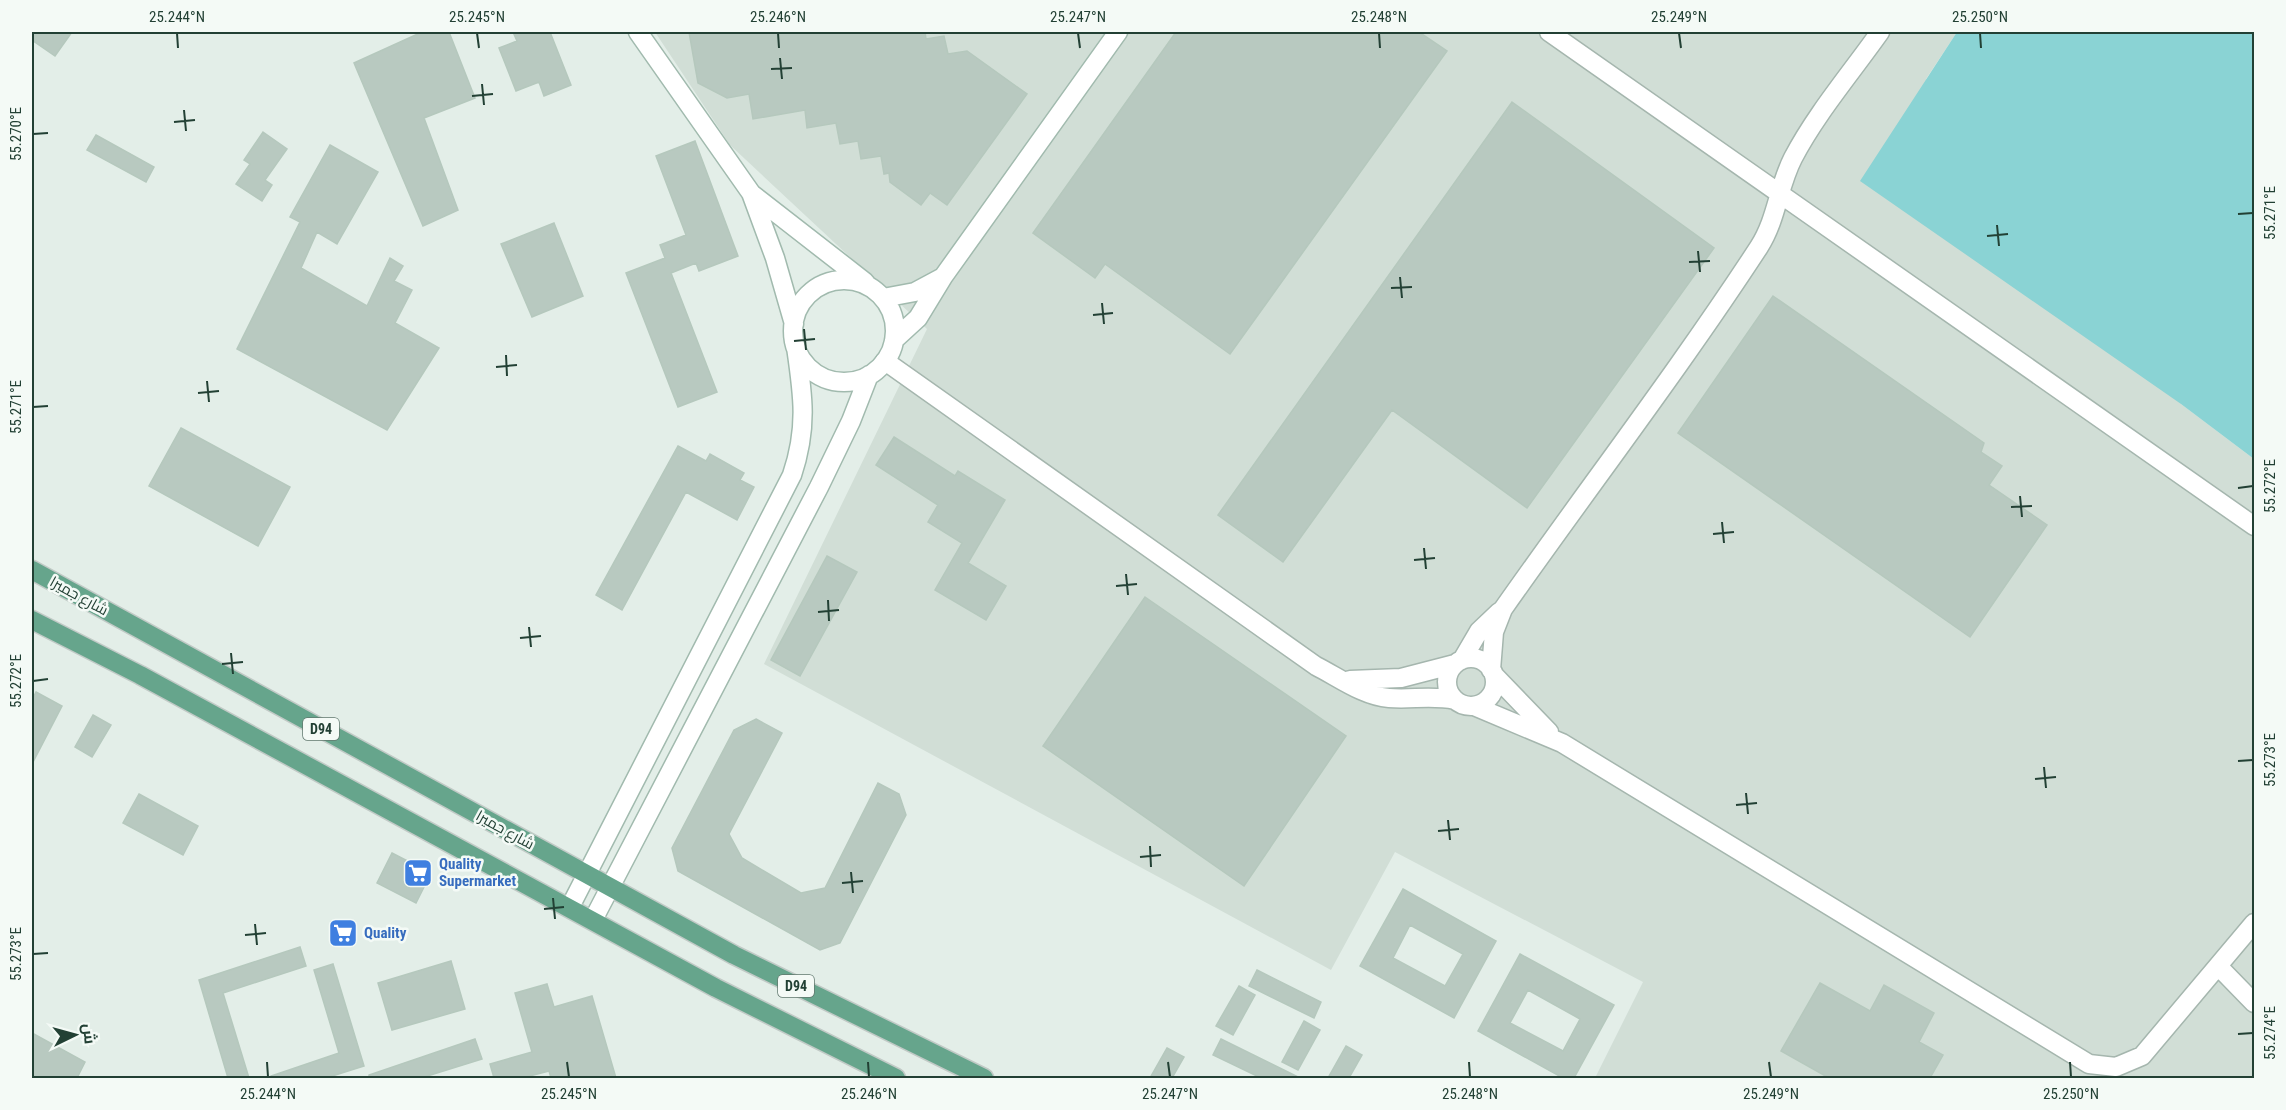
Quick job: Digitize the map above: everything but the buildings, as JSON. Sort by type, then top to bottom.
[{"type":"main road","name":"شارع جميرا","points":[[32,570],[734,955],[984,1078]]},
{"type":"main road","name":"D94","points":[[32,620],[140,675],[716,987],[882,1074],[896,1078]]},
{"type":"street","points":[[570,907],[792,475],[799,453],[805,411],[794,324],[775,258],[751,193],[638,32]]},
{"type":"street","points":[[894,340],[918,318],[943,277],[1118,32]]},
{"type":"street","points":[[1549,32],[2254,526]]},
{"type":"street","points":[[1880,32],[1800,146],[1785,177],[1777,213],[1760,246],[1647,412],[1503,609],[1479,631],[1447,678],[1450,693],[1460,704],[1474,706],[1562,743],[2089,1064],[2116,1067],[2142,1056],[2254,923]]},
{"type":"street","points":[[751,193],[877,292],[891,311],[895,325],[894,340],[885,361],[869,375],[855,381],[840,382],[826,378],[808,366],[796,347]]},
{"type":"street","points":[[794,324],[799,308],[809,294],[822,284],[839,280],[855,281],[877,292],[915,292],[943,277]]},
{"type":"street","points":[[885,361],[1302,657],[1358,689],[1388,698],[1435,697],[1455,700]]},
{"type":"street","points":[[593,920],[819,487],[851,421],[869,375]]},
{"type":"street","points":[[1474,706],[1489,699],[1495,684],[1494,632],[1503,609]]},
{"type":"street","points":[[1345,680],[1401,678],[1459,662],[1479,659],[1562,743]]},
{"type":"street","points":[[2217,966],[2254,1003]]},
{"type":"shaded area","points":[[655,32],[1957,32],[1926,79],[2181,404],[2254,459],[2254,1078],[1595,1078],[1643,982],[1395,852],[1331,970],[764,664],[927,329],[730,145]]},
{"type":"water","points":[[1957,32],[2254,32],[2254,459],[2181,404],[1860,181]]},
{"type":"place","name":"Quality Supermarket","points":[[418,873]]},
{"type":"place","name":"Quality","points":[[343,933]]}]
